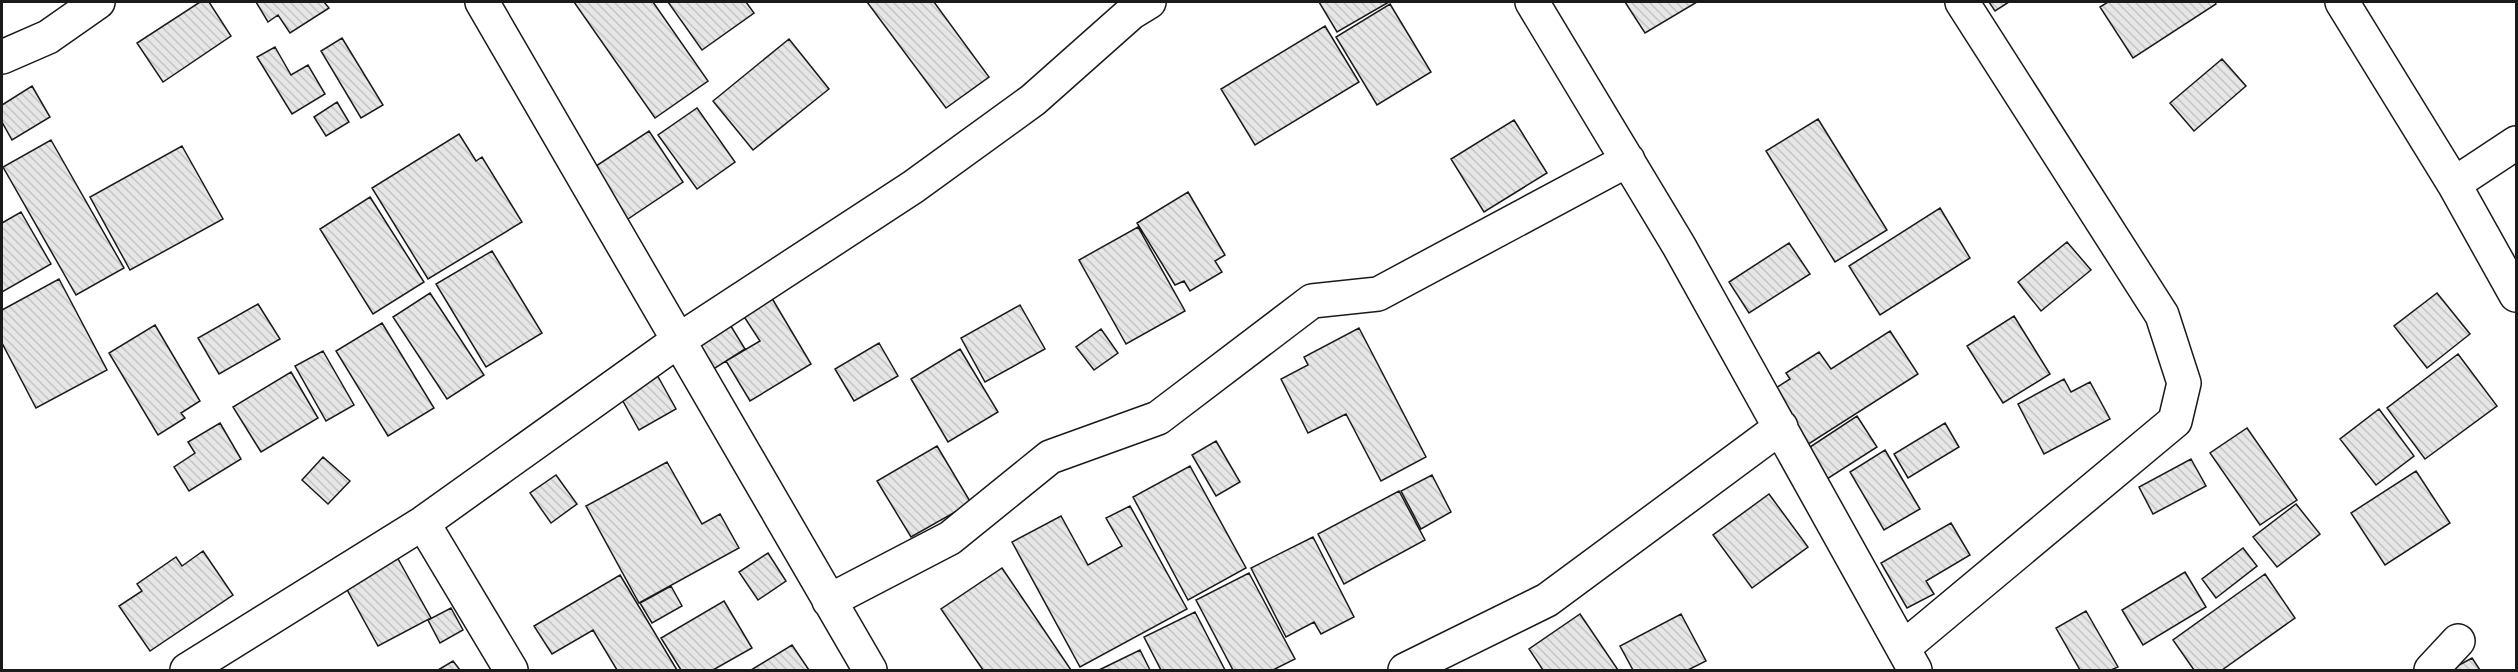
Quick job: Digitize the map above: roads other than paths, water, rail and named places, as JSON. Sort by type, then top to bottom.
[{"type":"street","points":[[2,57],[48,37],[98,2]]},
{"type":"street","points":[[482,2],[870,670]]},
{"type":"street","points":[[187,670],[423,523],[679,340],[913,187],[1033,100],[1131,13],[1149,2]]},
{"type":"street","points":[[1532,2],[1679,246],[1909,659],[2175,421],[2184,383],[2162,315],[1962,2]]},
{"type":"street","points":[[2342,2],[2454,184],[2517,295]]},
{"type":"street","points":[[2454,184],[2517,143]]},
{"type":"street","points":[[829,601],[950,538],[1050,457],[1158,418],[1312,301],[1378,294],[1628,160]]},
{"type":"street","points":[[1405,670],[1547,600],[1781,427]]},
{"type":"street","points":[[423,523],[511,670]]},
{"type":"street","points":[[2431,670],[2458,641]]}]
